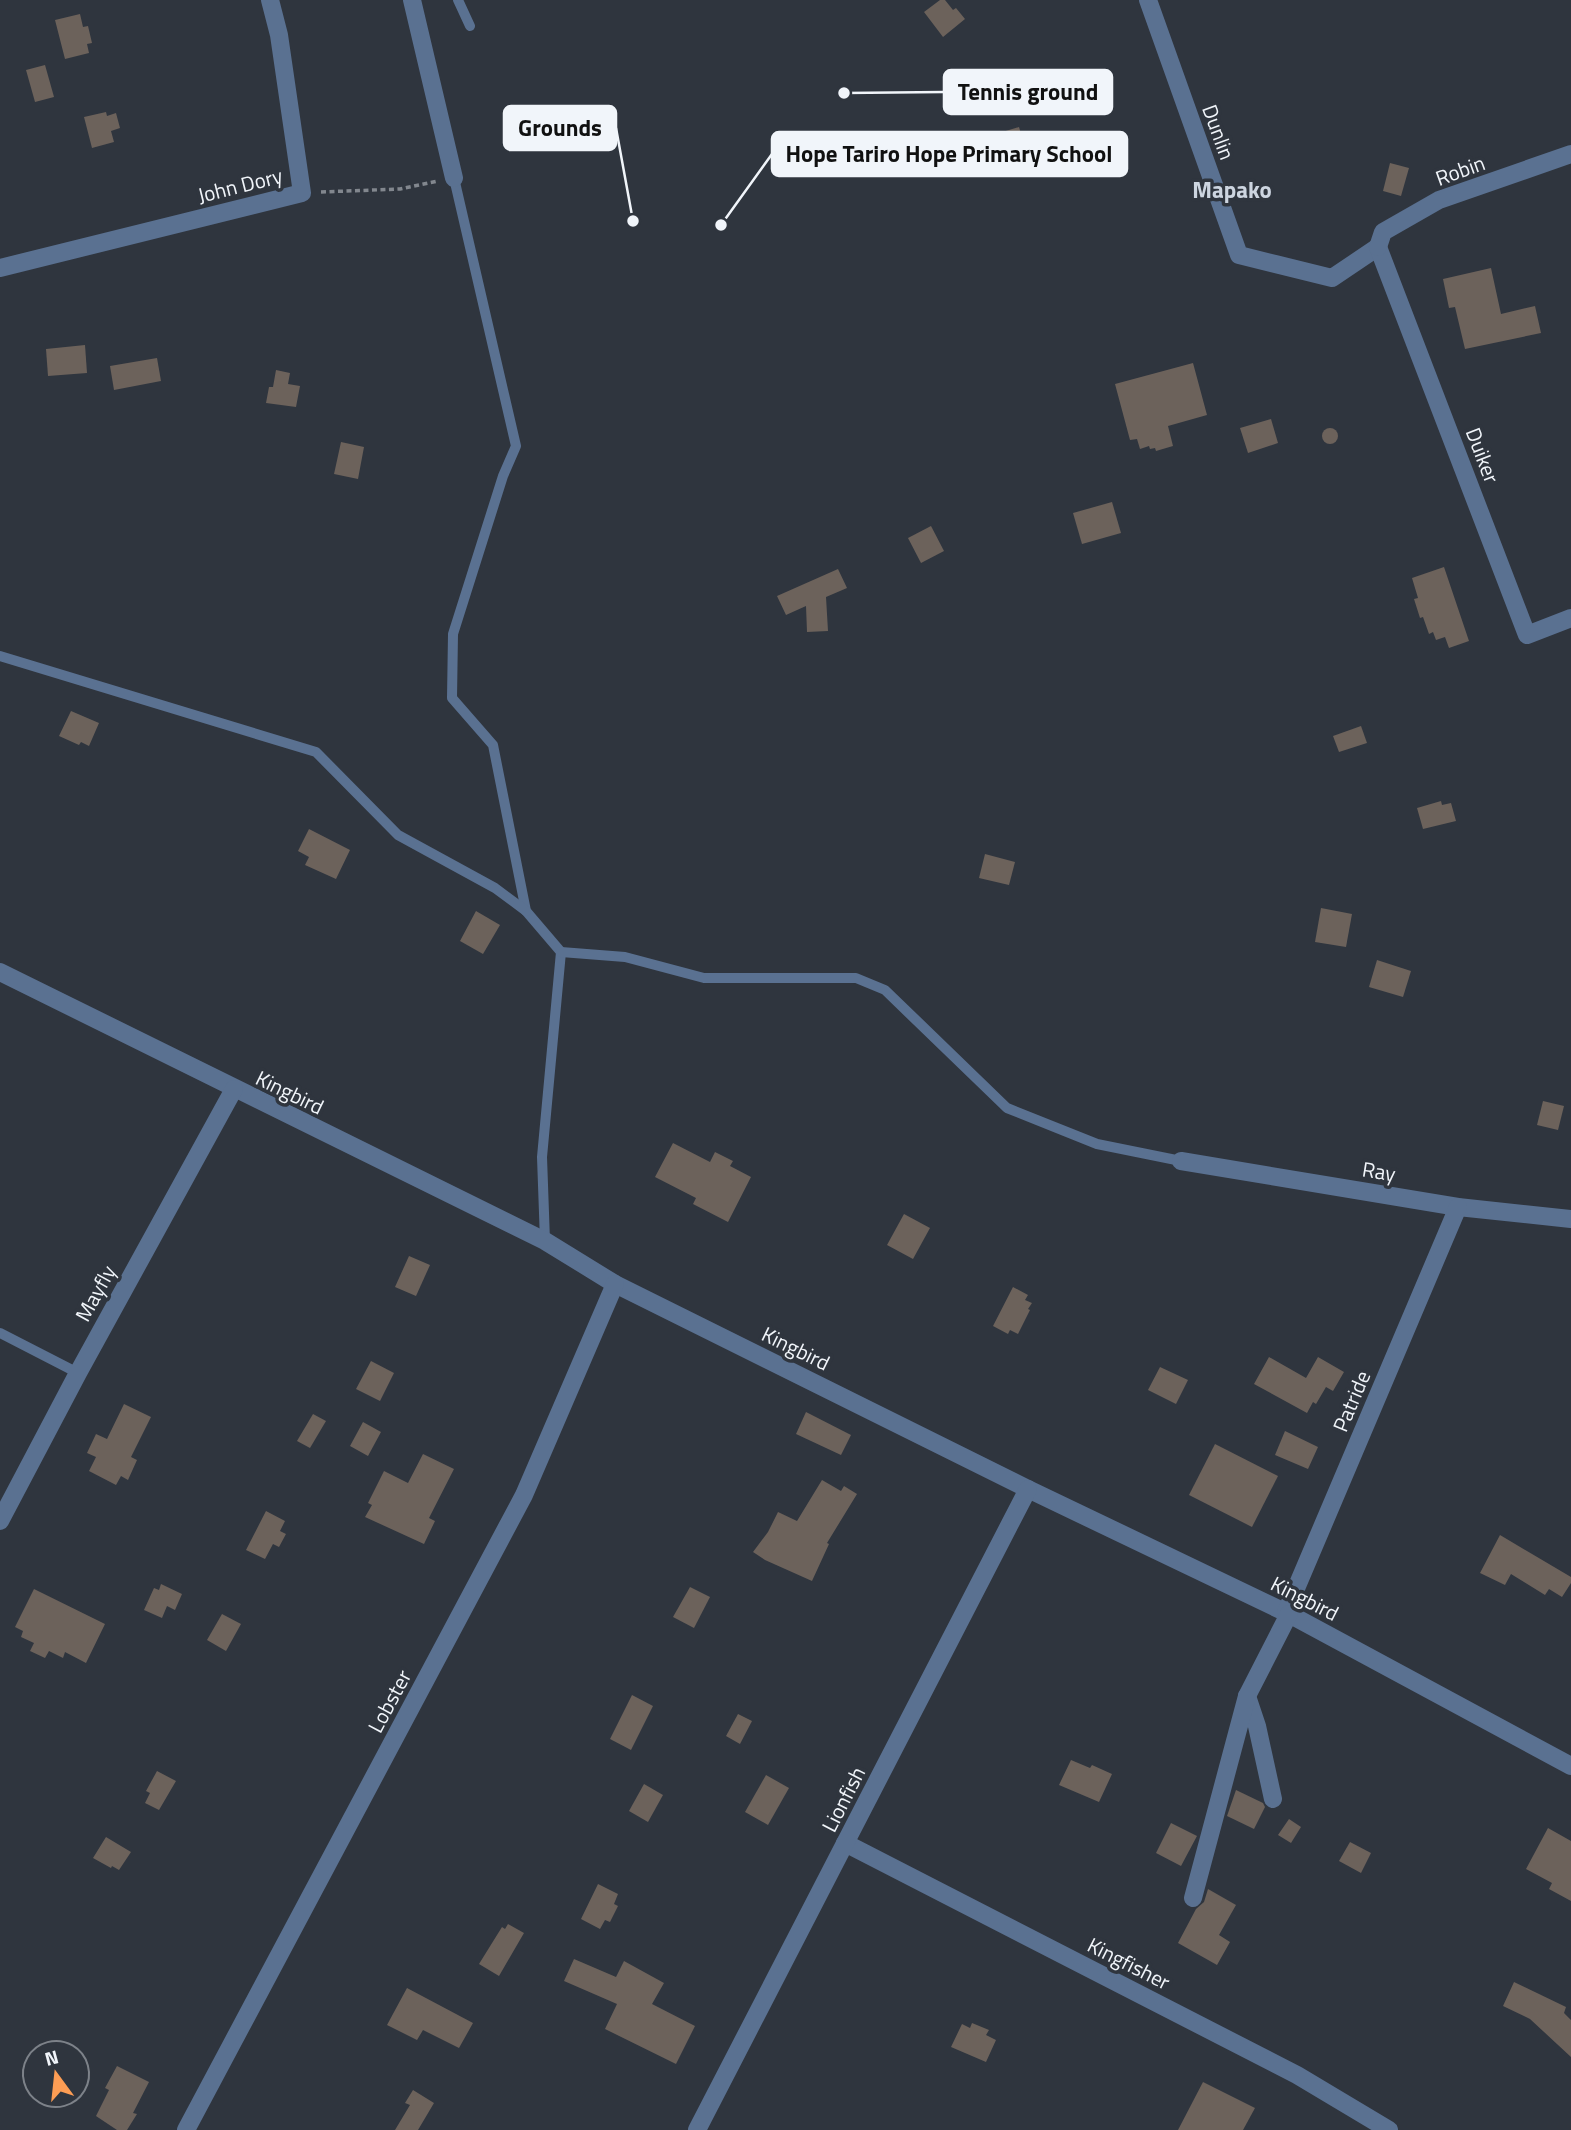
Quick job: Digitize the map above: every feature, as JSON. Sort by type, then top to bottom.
[{"type":"street","name":"John Dory","points":[[0,268],[302,193],[279,34],[270,0]]},
{"type":"street","points":[[412,0],[454,178]]},
{"type":"street","name":"Dunlin","points":[[1148,0],[1239,255],[1332,278],[1378,247]]},
{"type":"street","name":"Robin","points":[[1378,247],[1383,232],[1439,200],[1571,154]]},
{"type":"street","name":"Duiker","points":[[1378,247],[1527,635],[1571,618]]},
{"type":"street","name":"Kingbird","points":[[0,972],[545,1241],[615,1284],[1028,1489],[1288,1613],[1571,1766]]},
{"type":"street","name":"Mayfly","points":[[0,1521],[234,1089]]},
{"type":"street","name":"Ray","points":[[1181,1161],[1458,1207],[1571,1219]]},
{"type":"street","name":"Patride","points":[[1193,1898],[1247,1696],[1288,1613],[1458,1207]]},
{"type":"street","name":"Lobster","points":[[186,2130],[524,1495],[615,1284]]},
{"type":"street","name":"Lionfish","points":[[697,2130],[1028,1489]]},
{"type":"street","points":[[1247,1696],[1257,1726],[1273,1799]]},
{"type":"street","name":"Kingfisher","points":[[845,1843],[1297,2075],[1389,2130]]},
{"type":"lane","points":[[458,0],[470,26]]},
{"type":"lane","points":[[454,178],[516,446],[503,476],[453,634],[452,698],[492,745],[526,911]]},
{"type":"lane","points":[[0,656],[316,752],[398,835],[495,888],[526,911],[561,953],[542,1157],[545,1241]]},
{"type":"lane","points":[[561,953],[625,957],[704,978],[856,978],[885,990],[1007,1108],[1097,1144],[1181,1161]]},
{"type":"lane","points":[[0,1333],[78,1373]]},
{"type":"path","points":[[302,193],[400,189],[454,178]]},
{"type":"building","points":[[940,0],[945,0],[953,10],[956,8],[965,19],[943,37],[924,12]]},
{"type":"building","points":[[80,14],[83,27],[88,26],[92,43],[87,44],[89,53],[65,59],[55,20]]},
{"type":"building","points":[[45,65],[54,97],[35,102],[26,70]]},
{"type":"building","points":[[106,112],[107,116],[116,113],[120,128],[111,131],[114,142],[92,148],[84,117]]},
{"type":"building","points":[[1019,127],[1027,154],[1010,159],[1009,155],[993,159],[986,137]]},
{"type":"building","points":[[1390,163],[1409,168],[1401,196],[1383,191]]},
{"type":"building","points":[[1491,268],[1501,314],[1535,306],[1541,333],[1465,349],[1455,307],[1449,308],[1443,279]]},
{"type":"building","points":[[85,345],[87,373],[48,376],[46,349]]},
{"type":"building","points":[[157,358],[161,381],[114,390],[110,366]]},
{"type":"building","points":[[1193,363],[1207,415],[1168,426],[1173,446],[1156,451],[1149,446],[1140,449],[1137,439],[1130,440],[1115,384]]},
{"type":"building","points":[[276,370],[290,373],[288,384],[300,386],[296,407],[266,403]]},
{"type":"building","points":[[1271,419],[1278,443],[1248,453],[1240,428]]},
{"type":"building","points":[[1327,428],[1333,428],[1338,436],[1336,442],[1327,444],[1322,439],[1322,433]]},
{"type":"building","points":[[341,442],[364,447],[358,479],[334,474]]},
{"type":"building","points":[[1112,502],[1121,533],[1082,544],[1073,513]]},
{"type":"building","points":[[931,526],[944,551],[921,563],[908,538]]},
{"type":"building","points":[[1444,567],[1469,641],[1449,648],[1445,637],[1436,640],[1433,632],[1429,634],[1423,617],[1420,618],[1414,599],[1418,598],[1412,578]]},
{"type":"building","points":[[838,569],[847,588],[826,597],[828,631],[807,632],[806,606],[786,615],[777,596]]},
{"type":"building","points":[[71,711],[99,723],[89,746],[81,742],[79,745],[59,736]]},
{"type":"building","points":[[1361,726],[1367,743],[1339,752],[1333,736]]},
{"type":"building","points":[[1441,801],[1442,805],[1451,803],[1456,821],[1423,829],[1417,808]]},
{"type":"building","points":[[309,829],[350,850],[336,879],[305,865],[309,857],[298,851]]},
{"type":"building","points":[[985,854],[1015,862],[1009,885],[979,878]]},
{"type":"building","points":[[1321,908],[1352,914],[1346,947],[1315,942]]},
{"type":"building","points":[[476,911],[500,925],[483,954],[460,941]]},
{"type":"building","points":[[1377,960],[1411,971],[1403,997],[1369,987]]},
{"type":"building","points":[[1543,1101],[1564,1106],[1558,1130],[1537,1125]]},
{"type":"building","points":[[673,1143],[710,1162],[715,1152],[733,1161],[730,1166],[751,1177],[728,1222],[693,1204],[696,1198],[655,1177]]},
{"type":"building","points":[[904,1214],[930,1228],[913,1259],[887,1245]]},
{"type":"building","points":[[409,1256],[430,1265],[416,1296],[395,1287]]},
{"type":"building","points":[[1013,1287],[1028,1295],[1025,1300],[1032,1303],[1018,1334],[1010,1330],[1008,1334],[993,1326]]},
{"type":"building","points":[[1269,1357],[1306,1378],[1318,1357],[1344,1372],[1333,1391],[1326,1387],[1307,1413],[1254,1384]]},
{"type":"building","points":[[371,1361],[394,1373],[380,1401],[356,1389]]},
{"type":"building","points":[[1160,1367],[1188,1380],[1176,1404],[1148,1390]]},
{"type":"building","points":[[124,1404],[151,1417],[131,1457],[137,1460],[128,1480],[121,1476],[116,1485],[89,1471],[96,1457],[87,1453],[96,1434],[107,1439]]},
{"type":"building","points":[[806,1412],[851,1435],[841,1455],[796,1434]]},
{"type":"building","points":[[313,1414],[326,1421],[310,1448],[297,1441]]},
{"type":"building","points":[[363,1422],[381,1432],[368,1456],[350,1446]]},
{"type":"building","points":[[1285,1431],[1318,1447],[1308,1469],[1275,1455]]},
{"type":"building","points":[[1215,1444],[1278,1476],[1252,1527],[1189,1495]]},
{"type":"building","points":[[423,1454],[454,1469],[429,1518],[435,1521],[424,1544],[365,1517],[372,1505],[368,1503],[384,1471],[408,1483]]},
{"type":"building","points":[[822,1480],[841,1491],[844,1486],[857,1494],[827,1543],[829,1544],[812,1581],[753,1552],[768,1532],[778,1512],[797,1521]]},
{"type":"building","points":[[266,1511],[285,1521],[280,1531],[286,1534],[279,1547],[273,1544],[265,1559],[246,1550]]},
{"type":"building","points":[[1500,1535],[1571,1577],[1571,1583],[1562,1597],[1549,1589],[1545,1595],[1511,1574],[1505,1585],[1480,1573]]},
{"type":"building","points":[[161,1584],[182,1594],[175,1610],[167,1606],[162,1618],[144,1610],[154,1588],[159,1590]]},
{"type":"building","points":[[690,1587],[710,1597],[694,1628],[673,1617]]},
{"type":"building","points":[[34,1589],[105,1624],[86,1663],[65,1652],[63,1658],[49,1651],[45,1658],[30,1651],[34,1643],[21,1637],[23,1631],[15,1627]]},
{"type":"building","points":[[222,1614],[241,1624],[226,1651],[207,1640]]},
{"type":"building","points":[[632,1695],[653,1706],[631,1750],[610,1739]]},
{"type":"building","points":[[738,1714],[752,1721],[740,1744],[726,1736]]},
{"type":"building","points":[[1071,1760],[1112,1774],[1099,1802],[1059,1785]]},
{"type":"building","points":[[157,1771],[176,1781],[159,1810],[145,1803],[150,1793],[146,1791]]},
{"type":"building","points":[[766,1775],[789,1788],[768,1825],[745,1812]]},
{"type":"building","points":[[644,1784],[663,1795],[648,1822],[629,1811]]},
{"type":"building","points":[[1236,1790],[1263,1803],[1265,1807],[1254,1829],[1227,1816]]},
{"type":"building","points":[[1289,1819],[1301,1827],[1291,1843],[1278,1835]]},
{"type":"building","points":[[1171,1823],[1197,1836],[1181,1866],[1156,1853]]},
{"type":"building","points":[[1548,1828],[1571,1841],[1571,1901],[1549,1889],[1552,1883],[1526,1869]]},
{"type":"building","points":[[106,1837],[131,1852],[119,1870],[93,1858]]},
{"type":"building","points":[[1350,1842],[1371,1853],[1361,1873],[1339,1861]]},
{"type":"building","points":[[598,1884],[618,1894],[614,1904],[618,1906],[610,1922],[605,1920],[600,1929],[581,1919]]},
{"type":"building","points":[[1208,1889],[1236,1905],[1219,1935],[1230,1942],[1217,1965],[1178,1943],[1196,1909],[1204,1902]]},
{"type":"building","points":[[508,1924],[524,1933],[499,1976],[479,1964],[502,1927],[505,1929]]},
{"type":"building","points":[[574,1959],[616,1977],[624,1961],[664,1983],[652,2004],[695,2026],[676,2064],[605,2029],[617,2004],[564,1981]]},
{"type":"building","points":[[1514,1982],[1566,2007],[1564,2013],[1571,2020],[1571,2057],[1530,2019],[1503,2006]]},
{"type":"building","points":[[407,1988],[473,2023],[459,2048],[423,2030],[417,2040],[387,2025]]},
{"type":"building","points":[[972,2023],[989,2030],[986,2035],[996,2040],[986,2062],[951,2047],[962,2024],[970,2028]]},
{"type":"building","points":[[117,2066],[149,2082],[133,2113],[137,2114],[127,2130],[117,2130],[96,2116],[109,2090],[105,2088]]},
{"type":"building","points":[[1203,2082],[1255,2108],[1243,2130],[1178,2130]]},
{"type":"building","points":[[413,2090],[434,2103],[418,2130],[395,2130],[410,2105],[405,2103]]},
{"type":"place","name":"Tennis ground","points":[[844,93]]},
{"type":"place","name":"Grounds","points":[[633,221]]},
{"type":"place","name":"Hope Tariro Hope Primary School","points":[[721,225]]},
{"type":"district","name":"Mapako","points":[[1232,189]]}]
